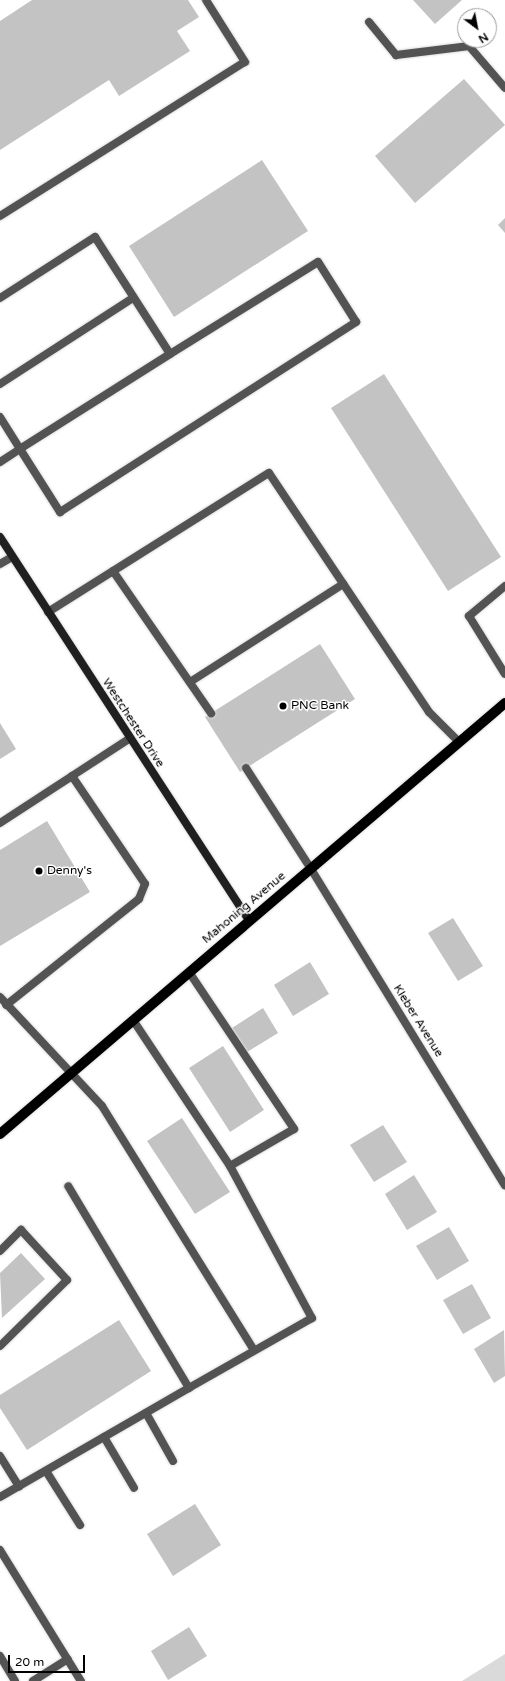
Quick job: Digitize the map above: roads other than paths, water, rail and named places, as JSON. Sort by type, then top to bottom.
[{"type":"main road","name":"Mahoning Avenue","points":[[0,1134],[505,703]]},
{"type":"street","points":[[0,216],[245,62],[206,0]]},
{"type":"street","points":[[369,22],[396,55],[469,46],[505,88]]},
{"type":"street","points":[[0,298],[95,237],[170,354]]},
{"type":"street","points":[[0,417],[20,449],[60,512],[356,322],[318,262],[170,354],[20,449],[0,462]]},
{"type":"street","points":[[0,384],[133,298]]},
{"type":"street","points":[[48,612],[269,473],[429,712],[460,742]]},
{"type":"street","name":"Westchester Drive","points":[[0,537],[129,739],[249,921]]},
{"type":"street","points":[[0,564],[12,556]]},
{"type":"street","points":[[113,570],[211,713]]},
{"type":"street","points":[[190,682],[342,584]]},
{"type":"street","points":[[505,586],[469,616],[505,674]]},
{"type":"street","points":[[0,823],[129,739]]},
{"type":"street","name":"Kleber Avenue","points":[[246,768],[311,868],[505,1185]]},
{"type":"street","points":[[6,1005],[139,899],[145,884],[72,776]]},
{"type":"street","points":[[189,972],[294,1130],[230,1166]]},
{"type":"street","points":[[0,997],[6,1005],[72,1072],[102,1106],[254,1350]]},
{"type":"street","points":[[0,1497],[312,1318],[230,1166],[133,1020]]},
{"type":"street","points":[[68,1186],[189,1388]]},
{"type":"street","points":[[0,1251],[21,1230],[67,1280],[0,1346]]},
{"type":"street","points":[[146,1412],[173,1461]]},
{"type":"street","points":[[104,1436],[134,1488]]},
{"type":"street","points":[[0,1456],[19,1486]]},
{"type":"street","points":[[46,1471],[80,1525]]},
{"type":"street","points":[[0,1550],[81,1681]]},
{"type":"street","points":[[0,1656],[15,1681]]},
{"type":"street","points":[[33,1681],[68,1659]]},
{"type":"place","name":"PNC Bank","points":[[283,706]]},
{"type":"place","name":"Denny's","points":[[39,871]]}]
